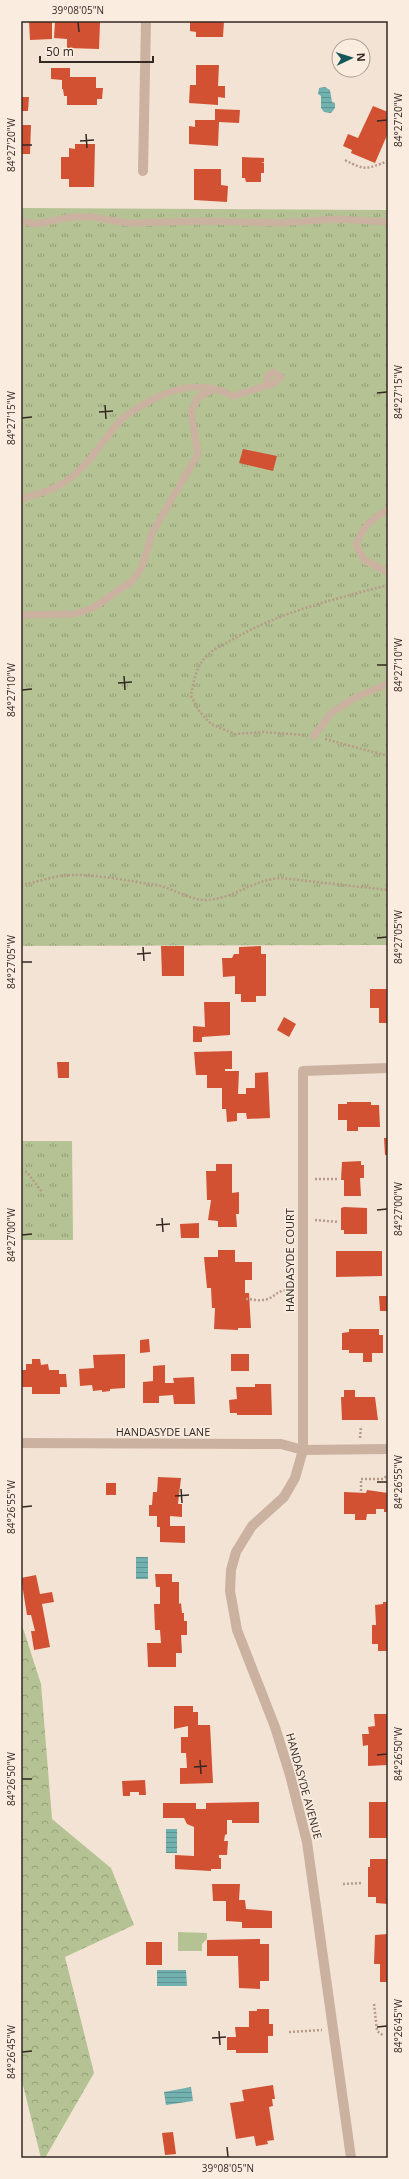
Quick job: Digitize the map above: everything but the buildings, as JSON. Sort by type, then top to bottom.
[{"type":"street","points":[[143,171],[146,21]]},
{"type":"street","name":"HANDASYDE COURT","points":[[303,1450],[303,1071],[388,1068]]},
{"type":"street","name":"HANDASYDE LANE","points":[[21,1443],[281,1444],[303,1450],[388,1449]]},
{"type":"street","name":"HANDASYDE AVENUE","points":[[303,1450],[295,1478],[284,1497],[252,1526],[236,1552],[231,1570],[230,1591],[237,1630],[275,1727],[290,1775],[307,1842],[351,2158]]},
{"type":"lane","points":[[21,221],[36,224],[71,217],[90,217],[128,223],[206,221],[276,223],[337,219],[388,222]]},
{"type":"lane","points":[[21,499],[51,490],[67,481],[86,463],[122,418],[157,396],[178,388],[189,387],[215,389],[233,396],[267,385]]},
{"type":"lane","points":[[21,615],[74,614],[93,608],[132,581],[142,566],[152,533],[198,454],[191,412],[198,397],[215,389]]},
{"type":"lane","points":[[388,510],[374,518],[361,530],[356,545],[364,560],[388,572]]},
{"type":"lane","points":[[314,736],[331,713],[356,697],[388,684]]},
{"type":"path","points":[[345,160],[359,168],[371,168],[388,161]]},
{"type":"path","points":[[388,585],[289,612],[218,648],[204,659],[194,680],[191,696],[199,711],[211,724],[236,734],[264,732],[314,736],[388,756]]},
{"type":"path","points":[[21,885],[60,876],[87,875],[158,885],[204,900],[220,899],[234,895],[255,884],[271,878],[388,890]]},
{"type":"path","points":[[21,1171],[27,1172],[42,1192]]},
{"type":"path","points":[[302,1180],[339,1179]]},
{"type":"path","points":[[302,1220],[339,1222]]},
{"type":"path","points":[[246,1299],[264,1300],[271,1298],[276,1292],[290,1290]]},
{"type":"path","points":[[359,1441],[361,1426]]},
{"type":"path","points":[[361,1491],[361,1479],[383,1479],[388,1475]]},
{"type":"path","points":[[343,1884],[363,1883]]},
{"type":"path","points":[[374,2004],[377,2031],[384,2036]]},
{"type":"path","points":[[289,2032],[333,2029]]},
{"type":"green space","points":[[21,208],[388,210],[388,945],[21,946]]},
{"type":"green space","points":[[21,1141],[72,1141],[73,1240],[21,1240]]},
{"type":"green space","points":[[21,1622],[41,1684],[52,1819],[111,1868],[134,1925],[65,1957],[94,2073],[45,2158],[41,2158],[21,2077]]},
{"type":"green space","points":[[178,1932],[207,1933],[207,1939],[202,1944],[202,1951],[178,1951]]},
{"type":"water","points":[[325,87],[330,90],[332,102],[335,103],[335,108],[331,113],[324,112],[321,108],[321,96],[318,94],[319,88]]},
{"type":"water","points":[[136,1557],[148,1557],[148,1579],[136,1579]]},
{"type":"water","points":[[166,1829],[177,1829],[177,1853],[166,1853]]},
{"type":"water","points":[[157,1970],[186,1970],[187,1986],[157,1986]]},
{"type":"water","points":[[191,2087],[193,2101],[166,2105],[164,2092]]}]
